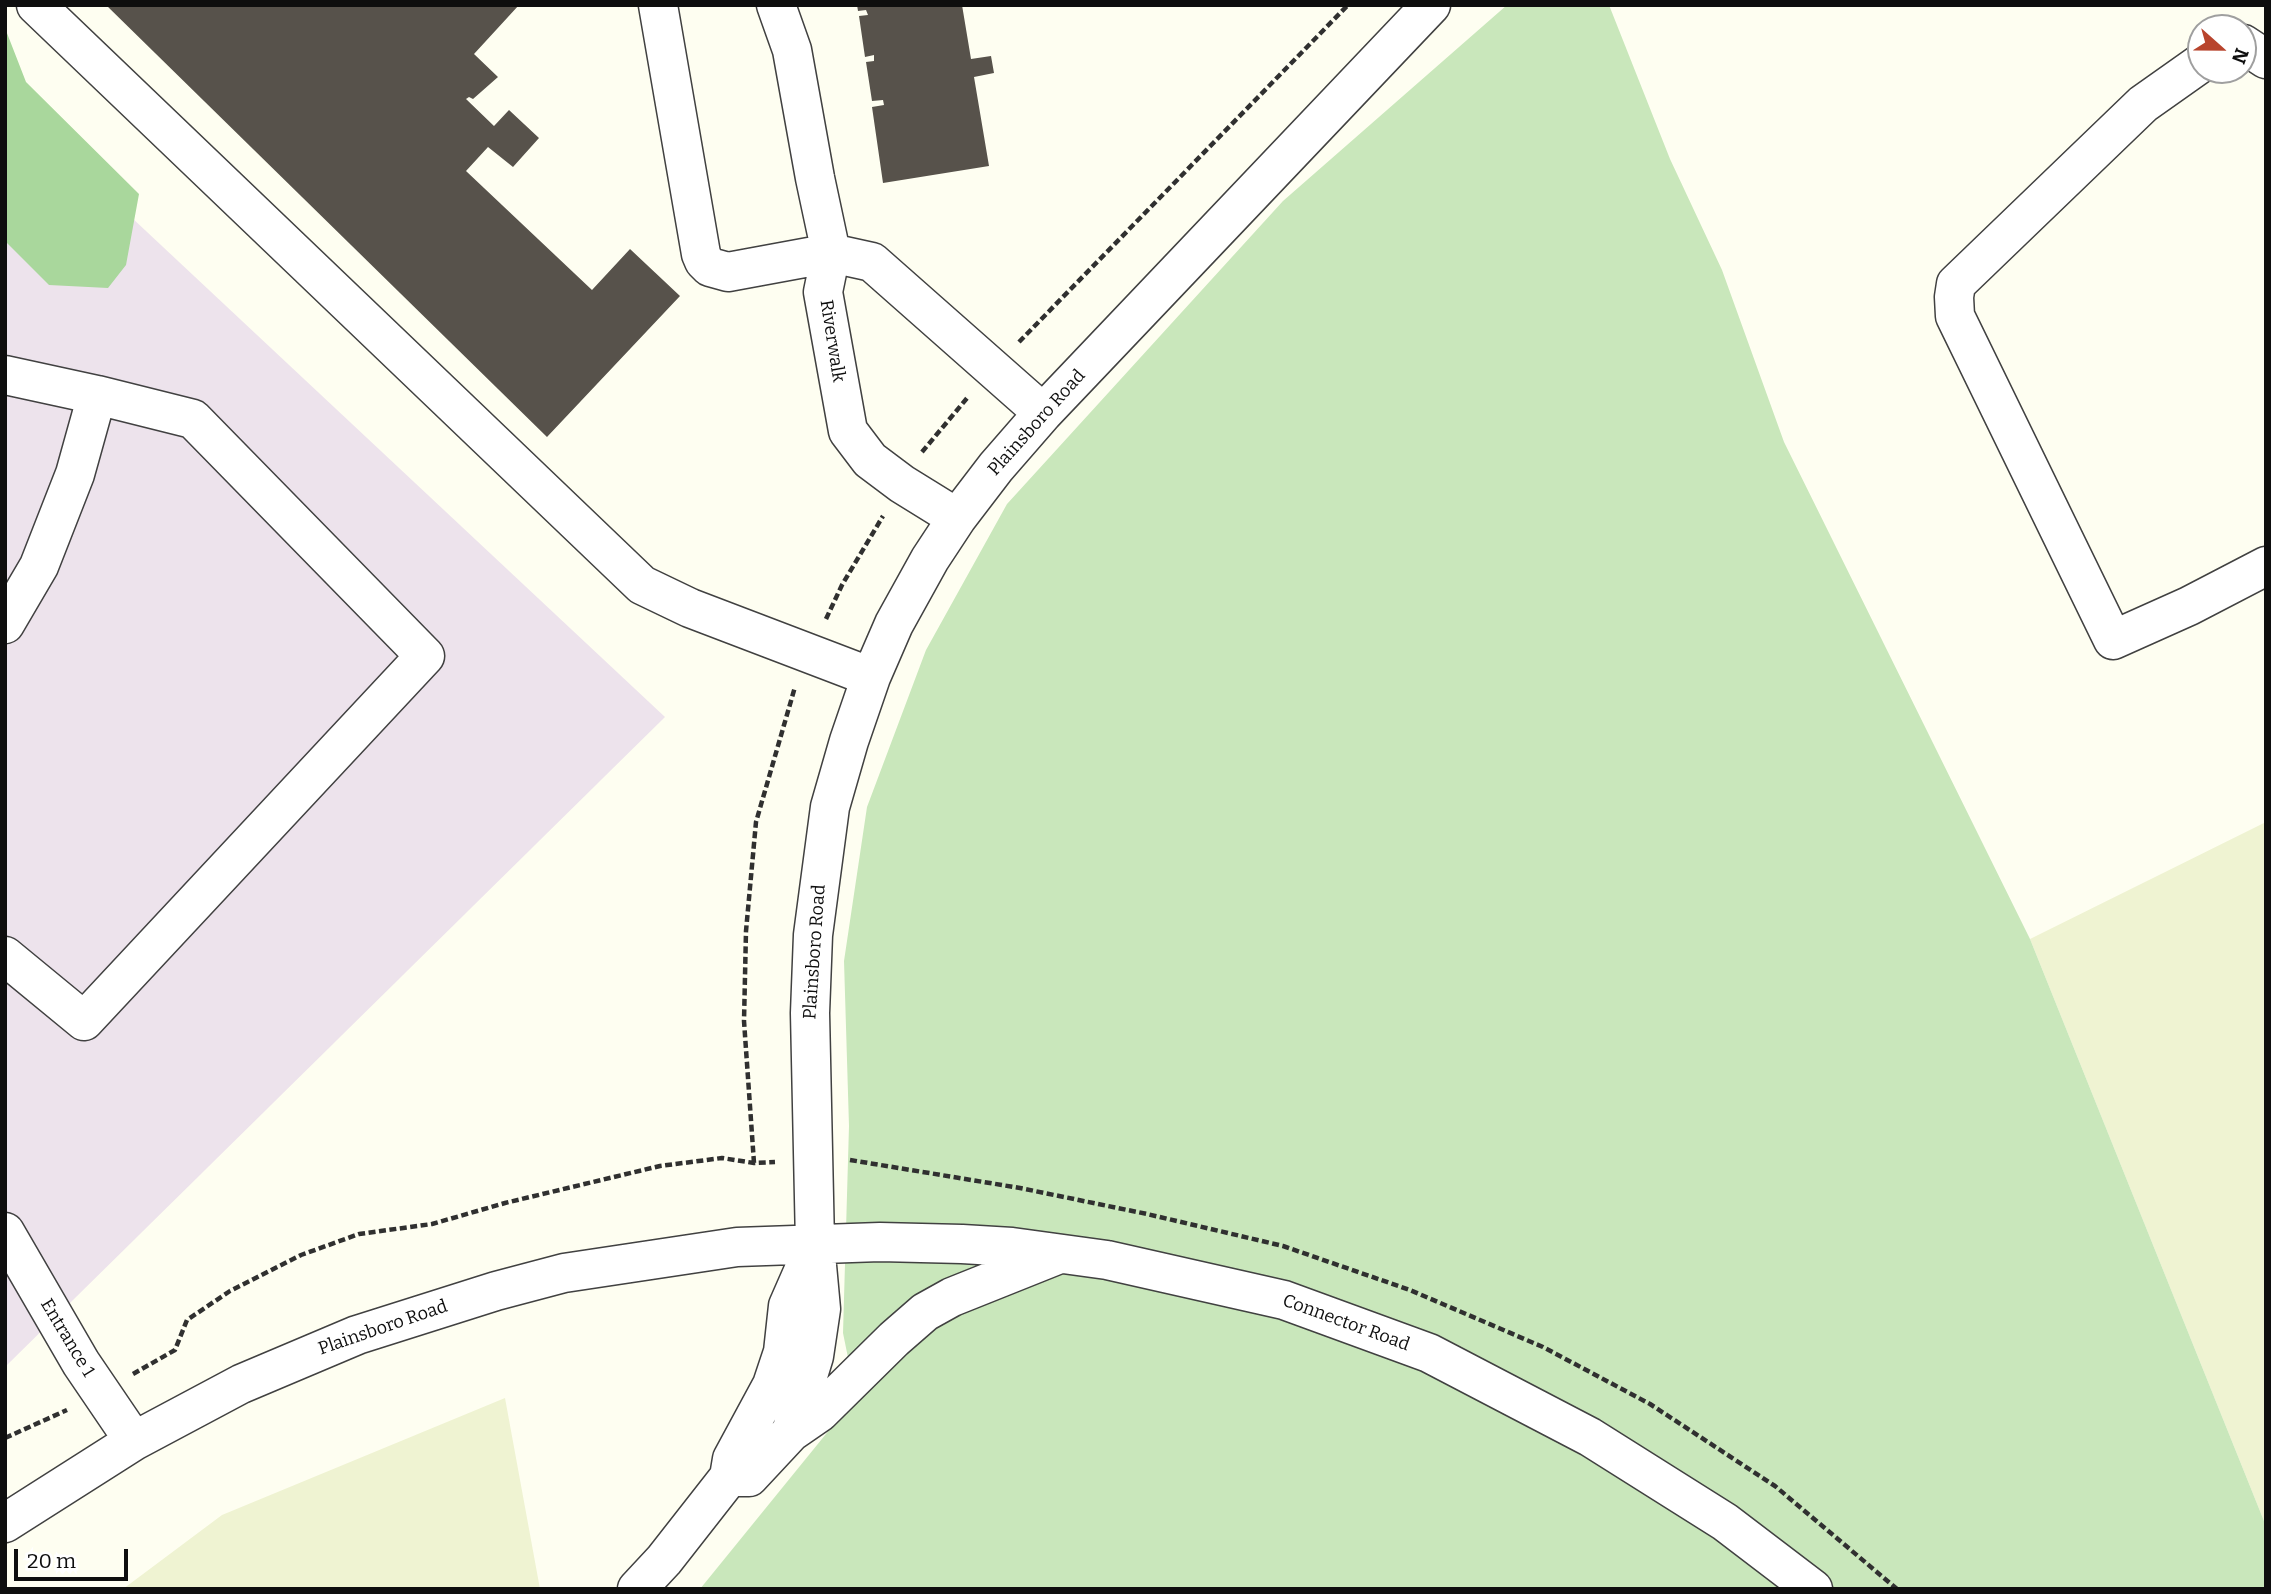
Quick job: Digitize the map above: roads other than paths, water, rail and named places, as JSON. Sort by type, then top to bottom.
[{"type":"street","points":[[36,5],[642,585],[691,608],[871,677]]},
{"type":"street","points":[[657,5],[704,261],[710,267],[728,272],[831,253],[872,262],[1043,413]]},
{"type":"street","points":[[776,5],[792,50],[814,178],[831,253]]},
{"type":"street","name":"Plainsboro Road","points":[[5,1523],[134,1441],[241,1384],[357,1335],[496,1291],[564,1273],[737,1247],[815,1244],[810,1013],[813,935],[830,807],[871,677],[894,624],[930,559],[996,467],[1043,413],[1431,5]]},
{"type":"street","points":[[2187,73],[2143,104],[1956,284],[1955,316],[2113,640],[2189,606],[2266,566]]},
{"type":"street","name":"Riverwalk","points":[[831,253],[823,292],[848,432],[870,460],[902,484],[957,518]]},
{"type":"street","points":[[5,375],[193,419],[425,656],[84,1021],[5,956]]},
{"type":"street","points":[[5,624],[39,566],[75,474],[97,395]]},
{"type":"street","name":"Entrance 1","points":[[5,1233],[81,1363],[134,1441]]},
{"type":"street","name":"Connector Road","points":[[815,1244],[880,1241],[1012,1247],[1107,1260],[1284,1300],[1429,1353],[1590,1437],[1725,1522],[1813,1589]]},
{"type":"street","points":[[791,1432],[814,1356],[821,1309],[815,1244]]},
{"type":"street","points":[[637,1589],[664,1560],[729,1477],[732,1459],[772,1385],[783,1352],[788,1306],[815,1244]]},
{"type":"street","points":[[729,1477],[749,1477],[791,1432],[820,1412],[925,1312],[952,1297],[1059,1254]]}]
